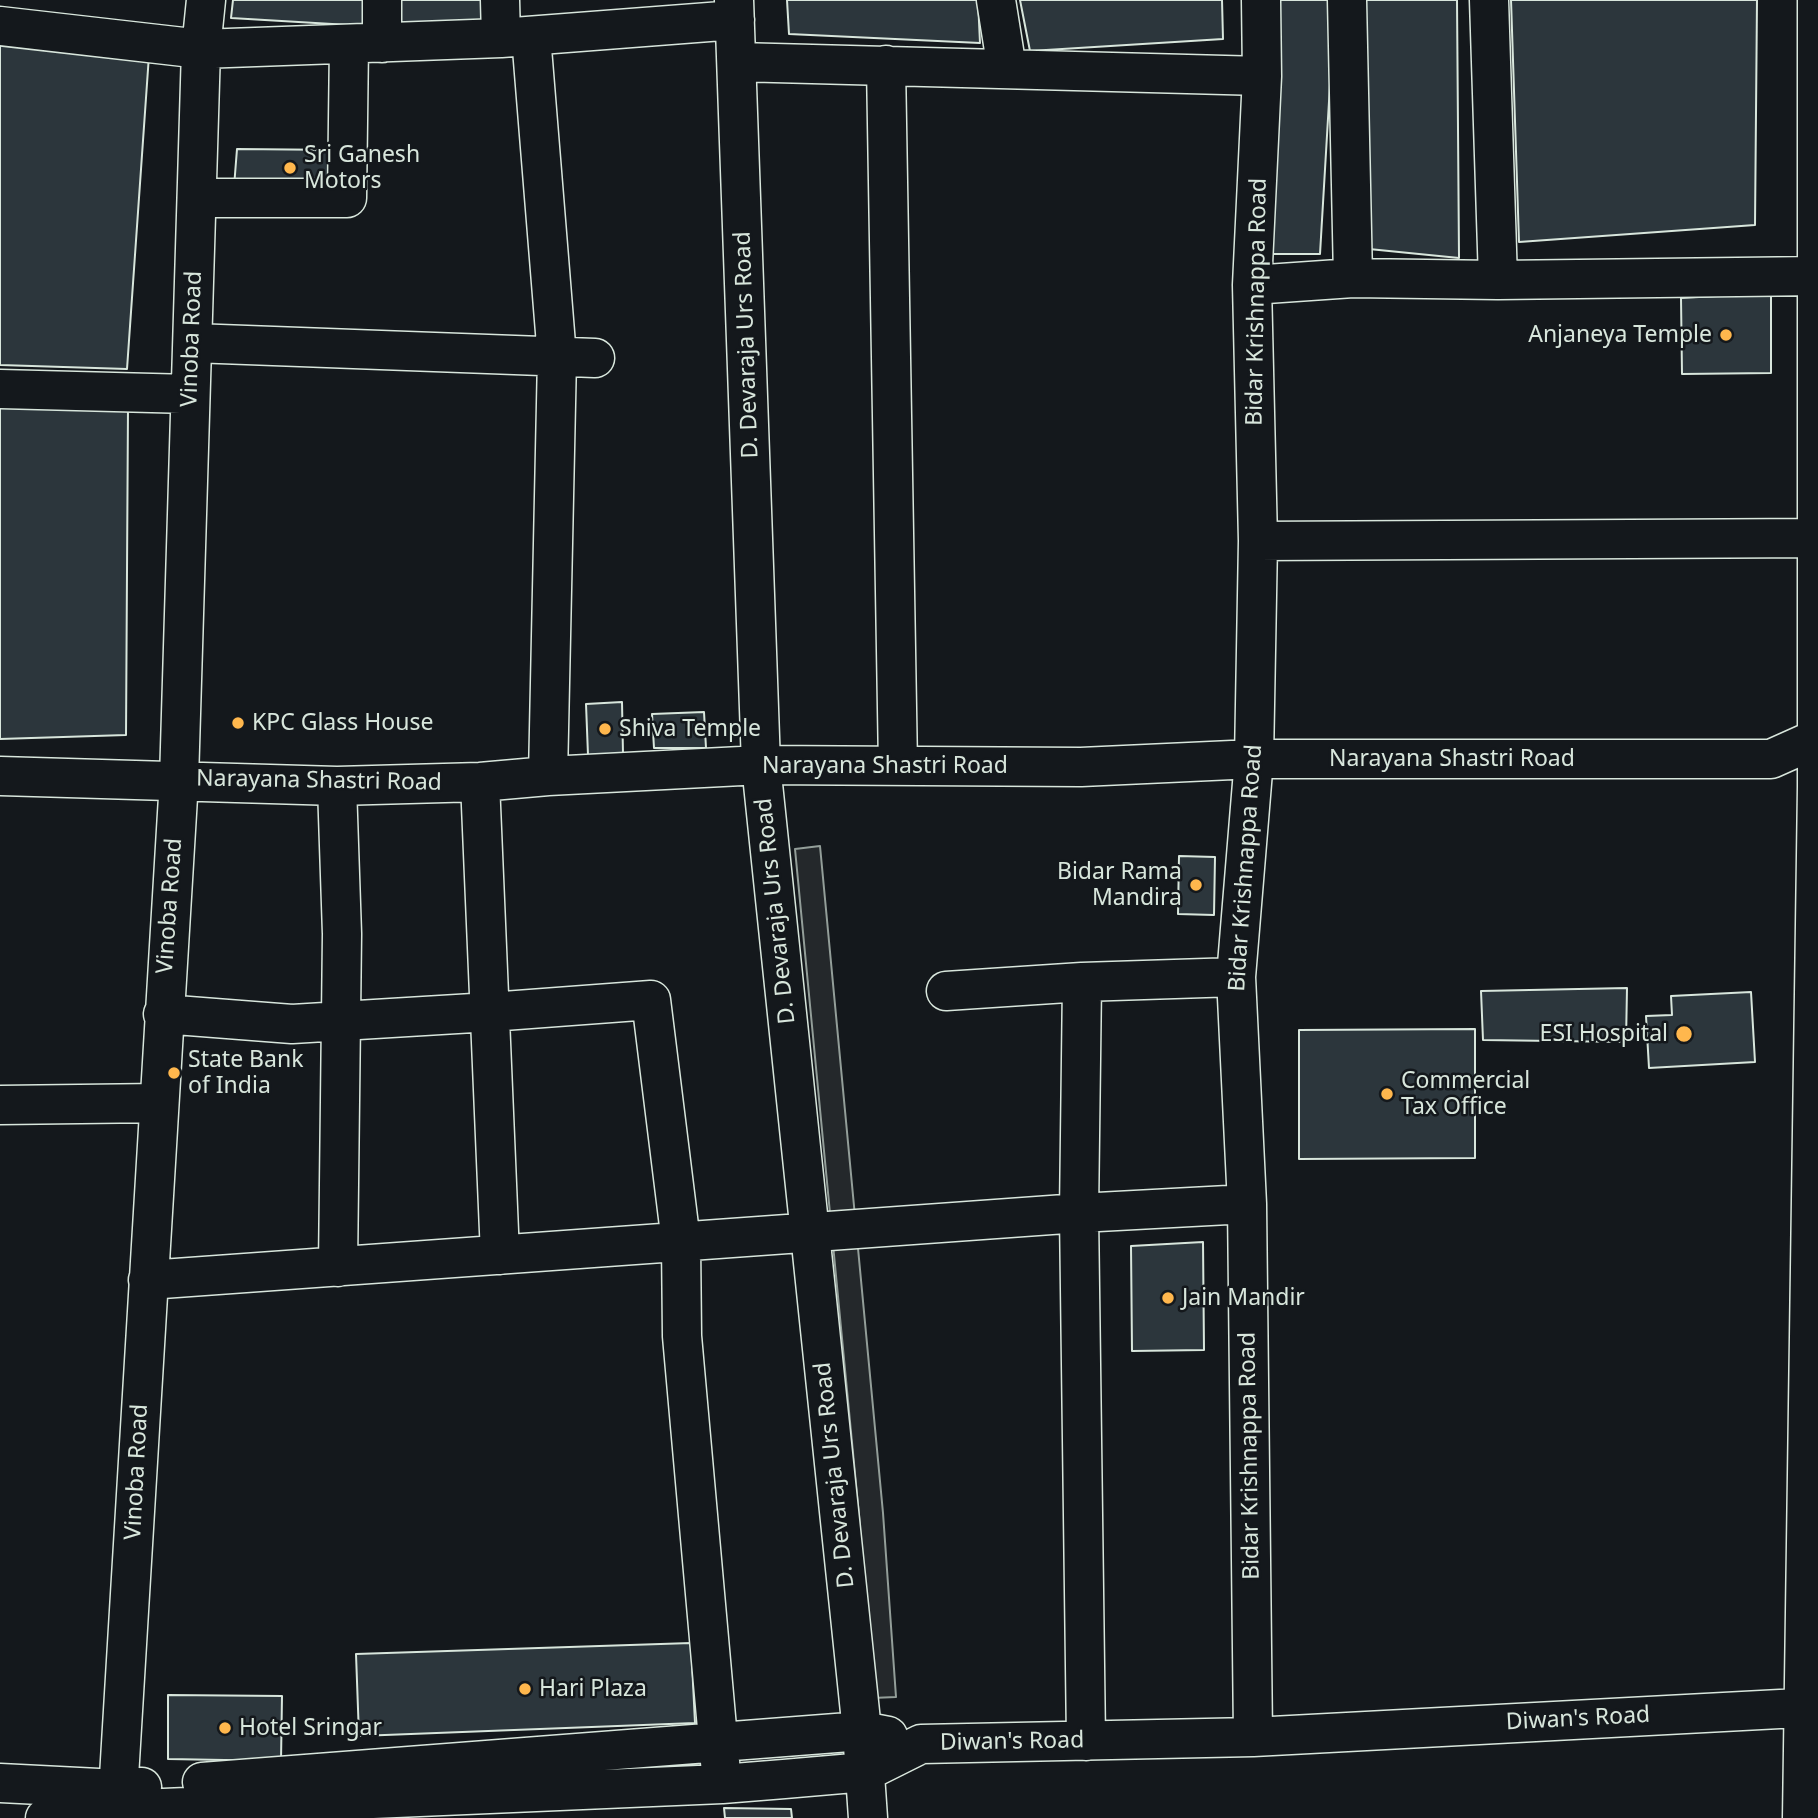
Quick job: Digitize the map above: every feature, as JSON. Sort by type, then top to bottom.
[{"type":"street","name":"Vinoba Road","points":[[116,1809],[178,780],[201,49],[206,0]]},
{"type":"street","points":[[197,198],[347,198],[365,43],[382,0]]},
{"type":"street","points":[[500,0],[516,37],[557,357],[548,776]]},
{"type":"street","points":[[996,0],[1007,69]]},
{"type":"street","name":"Bidar Krishnappa Road","points":[[1253,1737],[1247,1205],[1236,977],[1254,759],[1258,541],[1252,285],[1262,76],[1261,0]]},
{"type":"street","points":[[1347,0],[1353,278]]},
{"type":"street","points":[[1489,0],[1498,280]]},
{"type":"street","points":[[1802,1818],[1811,1707],[1818,788],[1817,0]]},
{"type":"street","points":[[0,26],[201,49],[516,37],[735,10]]},
{"type":"street","name":"D. Devaraja Urs Road","points":[[735,10],[761,765],[862,1731],[868,1818]]},
{"type":"street","points":[[737,61],[1262,76]]},
{"type":"street","points":[[886,65],[898,766]]},
{"type":"street","points":[[1252,285],[1353,278],[1498,280],[1817,276]]},
{"type":"street","points":[[193,343],[595,358]]},
{"type":"street","points":[[0,389],[190,394]]},
{"type":"street","points":[[1258,541],[1818,538]]},
{"type":"street","name":"Narayana Shastri Road","points":[[0,776],[337,786],[480,782],[761,765],[1081,767],[1254,759],[1771,759],[1818,738]]},
{"type":"street","points":[[1771,759],[1818,788]]},
{"type":"street","points":[[480,782],[500,1255]]},
{"type":"street","points":[[337,786],[342,934],[338,1267]]},
{"type":"street","points":[[946,991],[1082,982],[1236,977]]},
{"type":"street","points":[[1082,982],[1079,1213],[1086,1741]]},
{"type":"street","points":[[163,1014],[292,1024],[651,1000],[681,1242],[682,1336],[722,1784]]},
{"type":"street","points":[[0,1105],[159,1103]]},
{"type":"street","points":[[148,1280],[1079,1213],[1247,1205]]},
{"type":"street","name":"Diwan's Road","points":[[45,1818],[82,1817],[116,1809],[722,1784],[865,1773],[921,1744],[1253,1737],[1811,1707]]},
{"type":"street","points":[[0,1783],[116,1809],[718,1742],[862,1731],[921,1744]]},
{"type":"shaded area","points":[[820,846],[883,1513],[896,1697],[872,1698],[859,1515],[795,849]]},
{"type":"building","points":[[233,0],[367,0],[366,26],[231,18]]},
{"type":"building","points":[[399,0],[484,0],[486,24],[398,30]]},
{"type":"building","points":[[787,0],[978,0],[980,43],[789,34]]},
{"type":"building","points":[[1020,0],[1222,0],[1223,39],[1030,51]]},
{"type":"building","points":[[1274,0],[1335,0],[1320,254],[1269,254]]},
{"type":"building","points":[[1358,0],[1457,0],[1459,258],[1369,249]]},
{"type":"building","points":[[1511,0],[1757,0],[1755,225],[1519,242]]},
{"type":"building","points":[[0,44],[149,55],[127,369],[0,365]]},
{"type":"building","name":"Sri Ganesh Motors","points":[[237,149],[342,150],[347,198],[234,187]]},
{"type":"building","name":"Anjaneya Temple","points":[[1771,293],[1771,373],[1682,374],[1681,298]]},
{"type":"building","points":[[0,403],[128,407],[126,735],[0,739]]},
{"type":"building","name":"Shiva Temple","points":[[622,702],[623,754],[588,755],[586,704]]},
{"type":"building","points":[[704,712],[706,748],[654,748],[652,714]]},
{"type":"building","name":"Bidar Rama Mandira","points":[[1179,856],[1215,857],[1214,915],[1178,914]]},
{"type":"building","points":[[1627,988],[1626,1042],[1483,1040],[1481,991]]},
{"type":"building","points":[[1751,992],[1755,1062],[1649,1068],[1646,1016],[1672,1015],[1671,996]]},
{"type":"building","name":"Commercial Tax Office","points":[[1475,1029],[1475,1158],[1299,1159],[1299,1030]]},
{"type":"building","name":"Jain Mandir","points":[[1203,1242],[1204,1350],[1132,1351],[1131,1246]]},
{"type":"building","name":"Hari Plaza","points":[[691,1643],[695,1723],[359,1736],[356,1654]]},
{"type":"building","name":"Hotel Sringar","points":[[168,1695],[282,1696],[281,1761],[168,1759]]},
{"type":"building","points":[[724,1808],[791,1809],[792,1818],[725,1818]]},
{"type":"place","name":"Sri Ganesh Motors","points":[[290,168]]},
{"type":"place","name":"Anjaneya Temple","points":[[1726,335]]},
{"type":"place","name":"KPC Glass House","points":[[238,723]]},
{"type":"place","name":"Shiva Temple","points":[[605,729]]},
{"type":"place","name":"Bidar Rama Mandira","points":[[1196,885]]},
{"type":"place","name":"ESI Hospital","points":[[1684,1034]]},
{"type":"place","name":"State Bank of India","points":[[174,1073]]},
{"type":"place","name":"Commercial Tax Office","points":[[1387,1094]]},
{"type":"place","name":"Jain Mandir","points":[[1168,1298]]},
{"type":"place","name":"Hari Plaza","points":[[525,1689]]},
{"type":"place","name":"Hotel Sringar","points":[[225,1728]]}]
